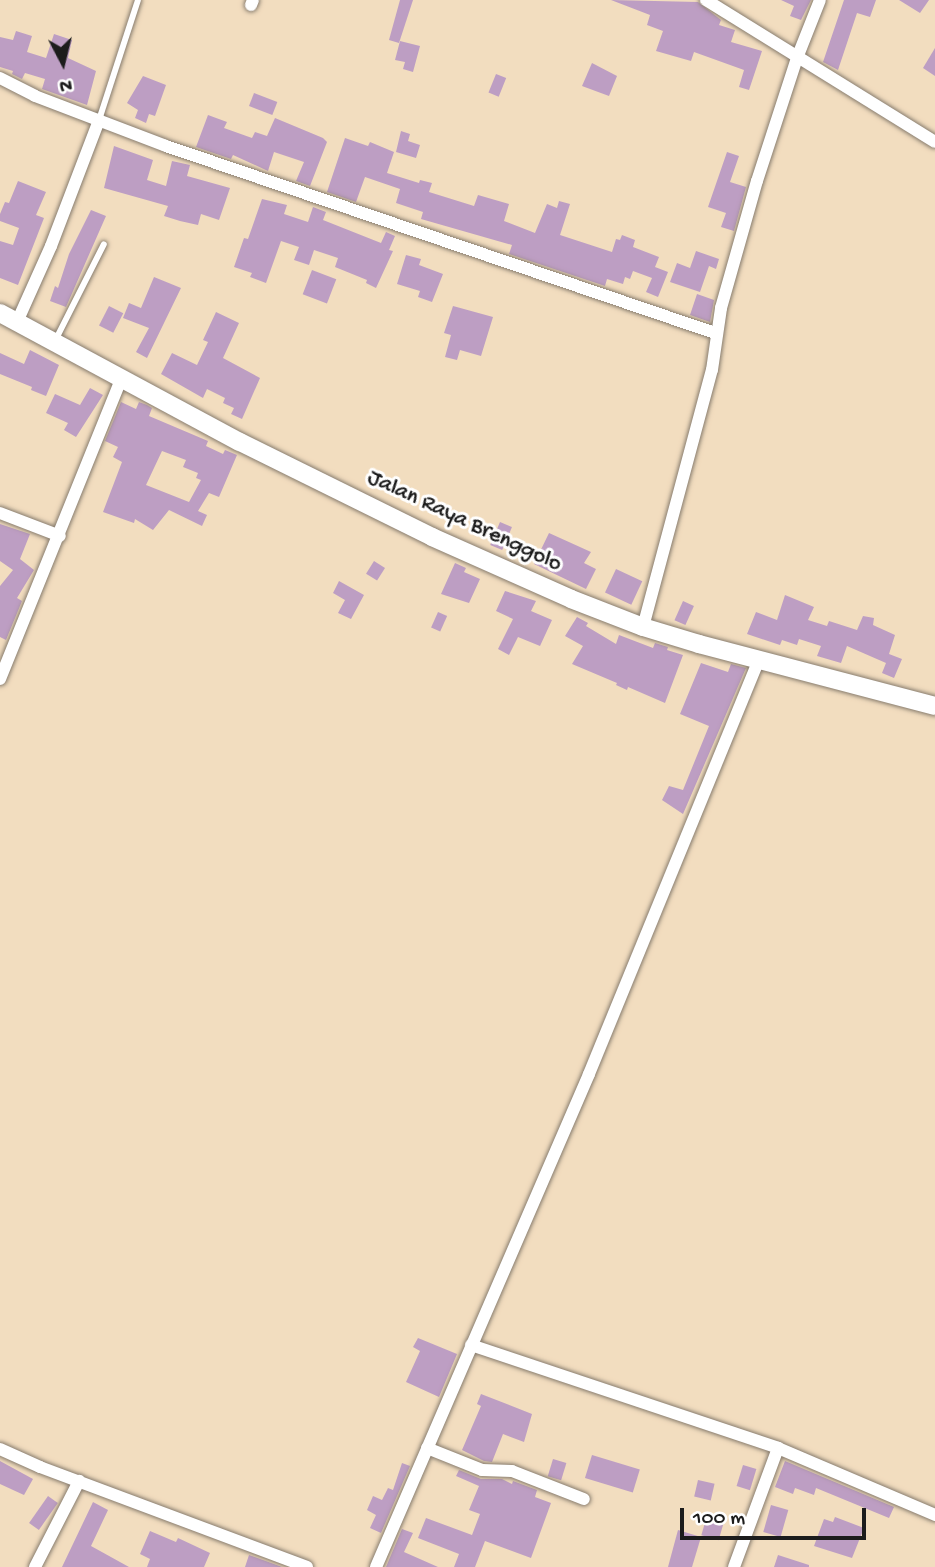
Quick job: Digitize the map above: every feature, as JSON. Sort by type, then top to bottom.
[{"type":"main road","name":"Jalan Raya Brenggolo","points":[[0,313],[240,442],[432,537],[643,626],[758,661],[935,706]]},
{"type":"street","points":[[706,0],[935,142]]},
{"type":"street","points":[[643,626],[712,370],[715,333],[757,181],[797,58],[821,0]]},
{"type":"street","points":[[0,78],[35,96],[332,205],[481,251],[715,333]]},
{"type":"street","points":[[17,322],[51,246],[99,120]]},
{"type":"street","points":[[0,679],[60,536],[121,379]]},
{"type":"street","points":[[0,513],[60,536]]},
{"type":"street","points":[[376,1567],[590,1074],[758,661]]},
{"type":"street","points":[[471,1345],[778,1448],[935,1515]]},
{"type":"street","points":[[427,1448],[482,1470],[512,1471],[584,1499]]},
{"type":"street","points":[[734,1567],[778,1448]]},
{"type":"street","points":[[0,1449],[276,1561],[306,1567]]},
{"type":"street","points":[[34,1567],[79,1481]]},
{"type":"lane","points":[[99,120],[138,0]]},
{"type":"lane","points":[[54,343],[104,244]]},
{"type":"building","points":[[400,0],[413,0],[399,43],[389,40]]},
{"type":"building","points":[[611,0],[698,2],[721,20],[719,25],[735,30],[731,42],[762,51],[749,90],[739,87],[744,70],[694,52],[691,61],[656,51],[663,31],[647,25],[650,15]]},
{"type":"building","points":[[781,0],[811,0],[801,20],[790,16],[794,6]]},
{"type":"building","points":[[844,0],[876,0],[870,17],[857,13],[838,70],[823,62]]},
{"type":"building","points":[[899,0],[929,0],[920,13]]},
{"type":"building","points":[[16,31],[32,36],[27,52],[46,58],[54,34],[72,40],[68,58],[96,71],[87,105],[42,89],[45,79],[25,73],[22,79],[12,74],[13,71],[0,67],[0,37],[13,40]]},
{"type":"building","points":[[400,41],[420,46],[413,72],[403,69],[405,62],[395,60]]},
{"type":"building","points":[[935,48],[935,76],[923,68]]},
{"type":"building","points":[[592,63],[617,76],[609,96],[582,86]]},
{"type":"building","points":[[496,74],[506,78],[499,97],[489,93]]},
{"type":"building","points":[[143,76],[166,85],[155,116],[149,114],[146,123],[135,118],[138,110],[127,103]]},
{"type":"building","points":[[254,93],[277,102],[272,115],[249,106]]},
{"type":"building","points":[[208,115],[227,122],[224,128],[252,138],[255,132],[267,136],[275,118],[323,138],[327,142],[310,186],[296,181],[304,162],[274,152],[268,171],[233,155],[231,159],[196,147]]},
{"type":"building","points":[[401,131],[410,134],[408,141],[420,145],[416,158],[396,152]]},
{"type":"building","points":[[345,138],[368,146],[370,142],[394,152],[387,173],[419,183],[420,180],[432,183],[429,192],[474,206],[478,195],[509,204],[504,221],[535,233],[547,204],[557,208],[559,201],[570,204],[560,235],[612,252],[616,239],[620,240],[622,235],[635,240],[633,247],[659,257],[655,267],[668,272],[658,297],[646,292],[652,278],[633,271],[630,279],[625,277],[623,284],[607,279],[605,286],[509,254],[512,245],[421,219],[423,212],[396,203],[400,189],[365,177],[356,202],[327,192]]},
{"type":"building","points":[[114,146],[153,160],[147,180],[166,186],[172,161],[190,165],[187,176],[230,188],[219,220],[201,214],[198,225],[180,221],[164,216],[168,206],[104,188]]},
{"type":"building","points":[[727,152],[739,156],[730,182],[746,187],[734,231],[721,227],[726,213],[708,207]]},
{"type":"building","points":[[18,181],[46,192],[36,215],[44,218],[18,285],[0,278],[0,241],[13,245],[19,228],[0,221],[0,214],[5,202],[9,203]]},
{"type":"building","points":[[262,199],[287,205],[284,214],[308,222],[313,207],[326,212],[323,220],[381,243],[386,232],[395,236],[389,250],[393,251],[376,288],[366,283],[367,280],[335,267],[338,258],[314,250],[309,265],[294,260],[299,247],[281,241],[266,283],[250,277],[252,273],[234,267],[244,238],[248,239]]},
{"type":"building","points":[[91,210],[106,216],[66,307],[50,301]]},
{"type":"building","points":[[696,251],[719,259],[716,269],[709,266],[700,292],[670,282],[677,263],[690,268]]},
{"type":"building","points":[[406,255],[421,259],[419,265],[443,274],[432,302],[418,297],[420,291],[397,284]]},
{"type":"building","points":[[312,270],[336,279],[327,304],[303,294]]},
{"type":"building","points":[[154,277],[181,288],[147,358],[136,352],[149,328],[123,318],[129,303],[141,308]]},
{"type":"building","points":[[697,294],[714,300],[710,322],[690,315]]},
{"type":"building","points":[[109,306],[123,313],[113,333],[99,326]]},
{"type":"building","points":[[453,306],[493,317],[481,356],[460,350],[457,360],[445,357],[451,335],[444,333]]},
{"type":"building","points":[[216,312],[239,323],[223,358],[260,378],[242,419],[231,414],[234,408],[223,403],[225,398],[207,389],[203,398],[161,374],[172,353],[197,365],[208,342],[203,340]]},
{"type":"building","points":[[30,350],[59,365],[46,396],[0,374],[0,353],[24,364]]},
{"type":"building","points":[[90,388],[103,395],[76,437],[64,430],[68,423],[46,413],[55,394],[80,405]]},
{"type":"building","points":[[121,402],[136,409],[139,402],[152,408],[149,416],[208,441],[206,446],[223,454],[225,450],[237,455],[219,497],[209,493],[198,511],[207,515],[202,526],[169,510],[153,530],[135,519],[134,523],[103,512],[122,462],[113,457],[118,447],[105,441]],"holes":[[[162,451],[186,460],[183,467],[198,473],[196,478],[201,480],[189,502],[146,485]]]},
{"type":"building","points":[[500,522],[512,527],[502,550],[490,545]]},
{"type":"building","points":[[0,524],[30,534],[20,559],[34,570],[17,598],[22,601],[6,640],[0,637],[0,586],[13,570],[0,561]]},
{"type":"building","points":[[549,533],[591,552],[584,563],[596,569],[586,589],[534,564]]},
{"type":"building","points":[[374,561],[385,568],[377,581],[366,574]]},
{"type":"building","points":[[455,563],[466,568],[464,572],[480,579],[469,603],[441,594]]},
{"type":"building","points":[[616,569],[642,581],[631,605],[605,593]]},
{"type":"building","points":[[339,581],[364,595],[351,619],[338,613],[345,600],[333,593]]},
{"type":"building","points":[[505,591],[536,601],[531,611],[552,620],[540,646],[518,637],[509,655],[498,649],[513,619],[496,611]]},
{"type":"building","points":[[785,595],[814,607],[808,620],[827,626],[829,621],[857,630],[863,616],[874,618],[873,625],[895,635],[889,654],[902,659],[894,678],[882,673],[886,663],[847,646],[841,663],[817,656],[821,646],[799,639],[797,645],[782,640],[780,645],[747,634],[756,612],[777,620]]},
{"type":"building","points":[[683,601],[694,606],[685,625],[674,620]]},
{"type":"building","points":[[438,612],[447,616],[440,632],[431,628]]},
{"type":"building","points":[[577,617],[588,623],[586,626],[616,644],[619,635],[653,648],[655,643],[668,647],[667,650],[683,655],[665,703],[628,687],[627,690],[572,664],[583,646],[565,636]]},
{"type":"building","points":[[701,663],[728,672],[731,664],[746,668],[683,814],[662,800],[669,786],[683,790],[709,726],[680,714]]},
{"type":"building","points":[[418,1338],[457,1354],[439,1397],[406,1382],[420,1351],[413,1347]]},
{"type":"building","points":[[481,1394],[532,1414],[524,1442],[503,1434],[492,1462],[462,1450],[481,1406],[477,1404]]},
{"type":"building","points":[[592,1455],[640,1470],[633,1493],[585,1478]]},
{"type":"building","points":[[553,1459],[566,1463],[561,1480],[548,1476]]},
{"type":"building","points":[[0,1461],[33,1479],[24,1495],[0,1484]]},
{"type":"building","points":[[785,1461],[894,1507],[889,1518],[816,1488],[814,1495],[795,1488],[793,1494],[775,1487]]},
{"type":"building","points":[[402,1463],[410,1466],[381,1533],[370,1528],[376,1515],[367,1510],[373,1496],[382,1500],[388,1488],[393,1490]]},
{"type":"building","points":[[743,1465],[756,1469],[750,1490],[737,1486]]},
{"type":"building","points":[[459,1470],[481,1479],[502,1479],[512,1484],[513,1481],[537,1490],[535,1497],[551,1503],[531,1558],[485,1541],[475,1567],[454,1567],[459,1554],[418,1538],[426,1518],[472,1535],[480,1514],[469,1510],[479,1486],[456,1476]]},
{"type":"building","points":[[698,1480],[715,1484],[711,1500],[694,1497]]},
{"type":"building","points":[[48,1496],[58,1503],[39,1530],[29,1523]]},
{"type":"building","points":[[93,1502],[108,1510],[91,1546],[129,1567],[62,1567]]},
{"type":"building","points":[[771,1505],[788,1510],[781,1537],[763,1532]]},
{"type":"building","points":[[835,1517],[864,1528],[852,1558],[814,1546],[824,1519],[833,1522]]},
{"type":"building","points":[[706,1519],[723,1524],[719,1540],[701,1535]]},
{"type":"building","points":[[402,1529],[413,1533],[404,1552],[438,1567],[386,1567]]},
{"type":"building","points":[[678,1530],[701,1537],[692,1567],[668,1567]]},
{"type":"building","points":[[150,1531],[176,1542],[178,1538],[210,1553],[204,1567],[147,1567],[150,1559],[140,1554]]},
{"type":"building","points":[[249,1555],[282,1567],[245,1567]]},
{"type":"building","points":[[778,1555],[809,1565],[809,1567],[774,1567]]}]
